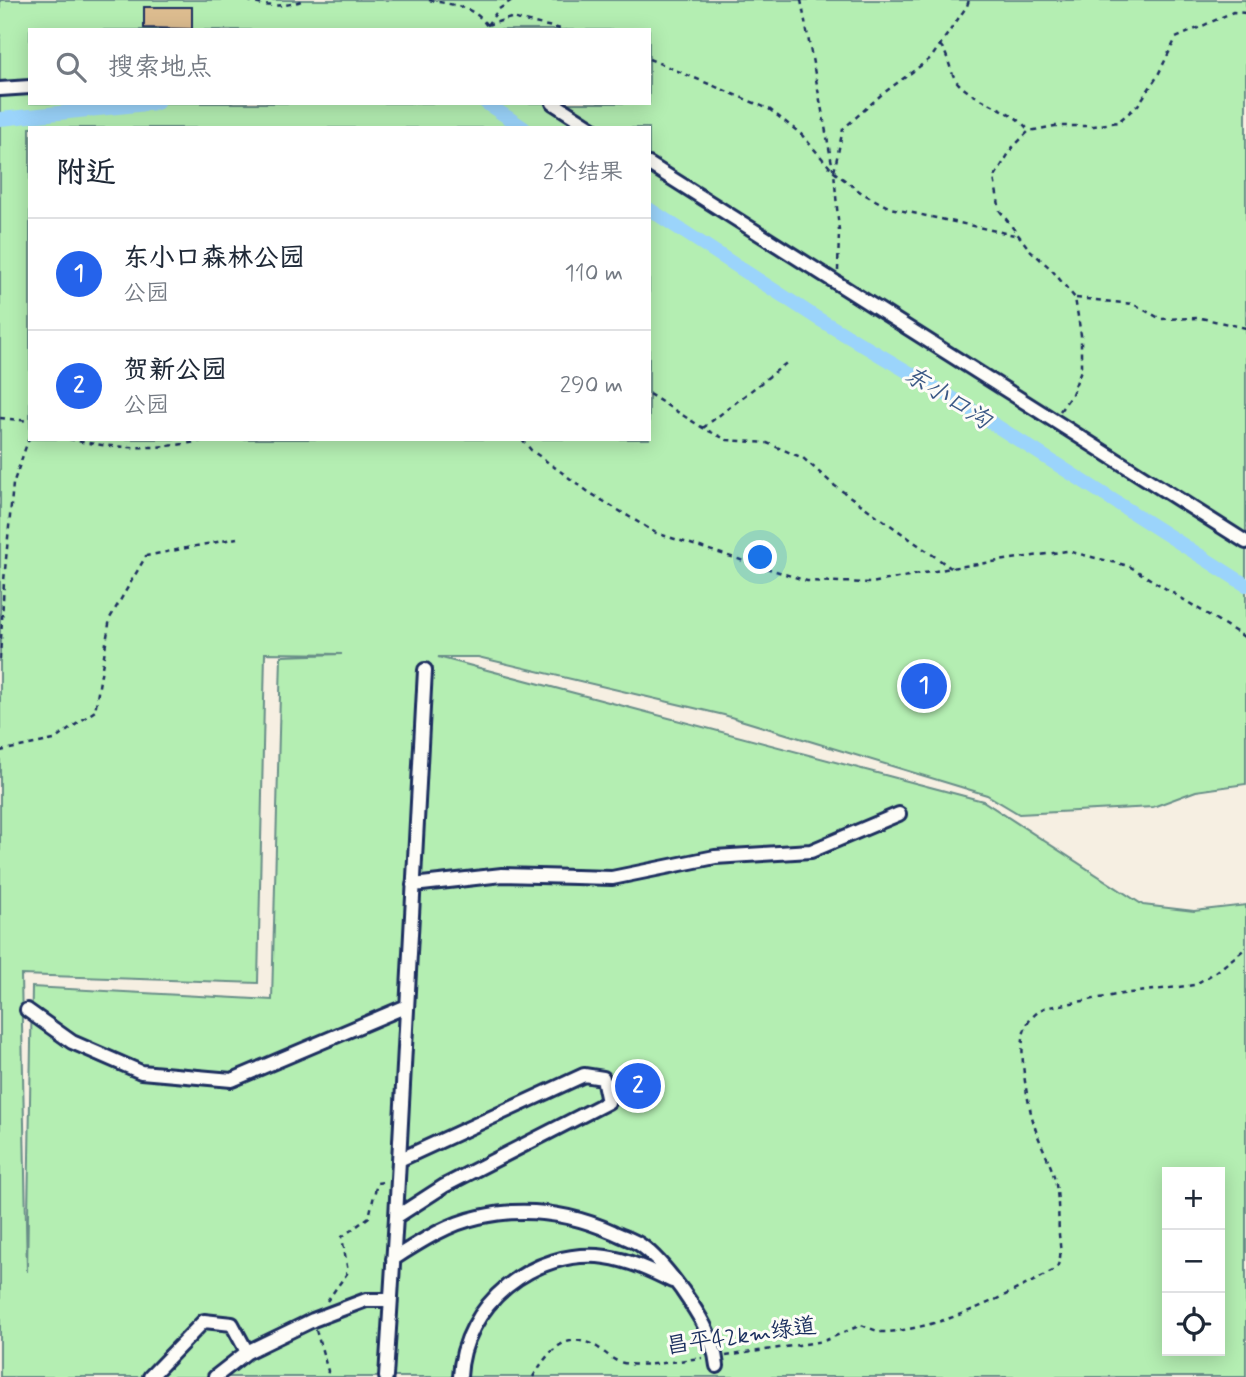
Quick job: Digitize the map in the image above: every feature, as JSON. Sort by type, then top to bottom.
[{"type":"street","points":[[0,89],[28,87]]},
{"type":"street","points":[[556,105],[589,126]]},
{"type":"street","points":[[651,165],[1246,542]]},
{"type":"street","points":[[386,1377],[425,670]]},
{"type":"street","points":[[413,886],[502,875],[612,877],[715,857],[811,851],[899,814]]},
{"type":"street","points":[[27,1010],[72,1042],[141,1072],[232,1080],[407,1006]]},
{"type":"street","points":[[396,1217],[444,1186],[608,1102],[603,1078],[584,1075],[399,1160]]},
{"type":"street","points":[[393,1259],[436,1233],[476,1217],[508,1211],[545,1212],[582,1219],[642,1246],[677,1283],[699,1314],[709,1334],[716,1362]]},
{"type":"street","points":[[460,1377],[467,1336],[484,1308],[501,1290],[520,1276],[546,1264],[571,1257],[607,1257],[633,1264],[677,1283]]},
{"type":"street","points":[[215,1377],[247,1352],[313,1320],[366,1300],[390,1300]]},
{"type":"street","points":[[150,1377],[204,1321],[232,1324],[247,1352]]},
{"type":"path","points":[[247,0],[254,4],[292,5],[303,0]]},
{"type":"path","points":[[429,0],[469,8],[488,28]]},
{"type":"path","points":[[488,28],[499,9],[512,0]]},
{"type":"path","points":[[801,0],[834,172],[839,231],[838,285]]},
{"type":"path","points":[[834,172],[843,129],[881,95],[931,58],[969,0]]},
{"type":"path","points":[[1052,421],[1072,394],[1081,370],[1081,335],[1075,298],[1000,211],[994,178],[1012,148],[1029,131],[1055,126],[1094,126],[1118,122],[1138,105],[1157,77],[1177,38],[1233,12],[1246,13]]},
{"type":"path","points":[[488,28],[511,18],[557,28]]},
{"type":"path","points":[[940,45],[947,53],[957,82],[975,97],[1025,124],[1029,131]]},
{"type":"path","points":[[651,60],[769,109],[801,134],[834,172],[862,193],[890,208],[1019,236]]},
{"type":"path","points":[[1075,298],[1133,304],[1161,319],[1201,318],[1246,328]]},
{"type":"path","points":[[703,429],[789,361]]},
{"type":"path","points":[[651,395],[703,429],[727,440],[767,443],[803,458],[835,485],[951,568]]},
{"type":"path","points":[[0,418],[28,421]]},
{"type":"path","points":[[0,659],[13,484],[28,441]]},
{"type":"path","points":[[77,441],[97,446],[180,446],[201,441]]},
{"type":"path","points":[[524,441],[531,450],[590,493],[656,533],[807,581],[871,583],[1067,551],[1129,566],[1246,638]]},
{"type":"path","points":[[0,751],[54,740],[94,711],[110,618],[146,556],[237,538]]},
{"type":"path","name":"昌平42km绿道","points":[[533,1377],[552,1350],[564,1342],[578,1341],[594,1345],[620,1362],[716,1362],[824,1341],[862,1325],[880,1332],[889,1332],[941,1323],[959,1317],[1055,1270],[1060,1257],[1058,1198],[1055,1180],[1029,1102],[1024,1032],[1029,1020],[1044,1008],[1194,985],[1216,972],[1246,948]]},
{"type":"path","points":[[327,1301],[348,1272],[342,1237],[369,1217],[377,1183],[398,1179]]},
{"type":"path","points":[[313,1320],[328,1371],[327,1377]]},
{"type":"green space","points":[[0,0],[1246,0],[1246,784],[1196,791],[1153,807],[1019,814],[987,795],[724,715],[478,657],[438,657],[983,801],[1143,905],[1194,911],[1246,905],[1246,1377],[0,1377]],"holes":[[[265,653],[342,654],[281,656],[272,1000],[32,987],[27,1272],[21,975],[258,983]]]},
{"type":"building","points":[[144,7],[192,7],[192,28],[144,28]]},
{"type":"waterway","name":"东小口沟","points":[[0,119],[137,105]]},
{"type":"waterway","name":"东小口沟","points":[[489,105],[521,126]]},
{"type":"waterway","name":"东小口沟","points":[[651,210],[817,318],[959,402],[1246,585]]},
{"type":"place","name":"东小口森林公园","points":[[924,686]]},
{"type":"place","name":"贺新公园","points":[[638,1086]]}]
